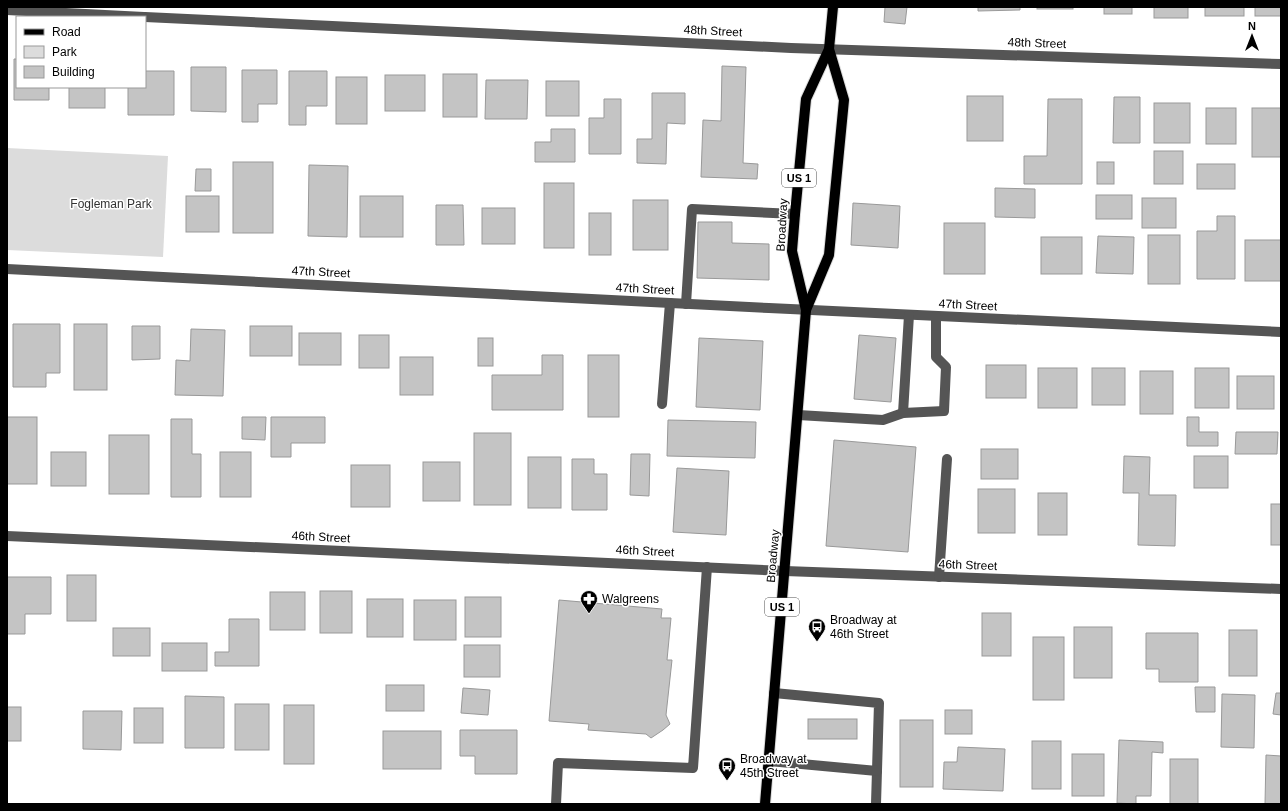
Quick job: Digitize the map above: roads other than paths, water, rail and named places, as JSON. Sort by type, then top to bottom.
[{"type":"main road","name":"Broadway","points":[[806,310],[830,255],[844,100],[830,49],[833,7]]},
{"type":"main road","name":"Broadway","points":[[765,804],[806,310],[792,251],[795,214],[806,99],[830,49]]},
{"type":"street","name":"48th Street","points":[[7,10],[125,16]]},
{"type":"street","name":"48th Street","points":[[146,17],[830,49],[1281,64]]},
{"type":"street","points":[[686,304],[692,209],[795,214]]},
{"type":"street","name":"47th Street","points":[[7,269],[806,310],[1281,332]]},
{"type":"street","points":[[662,404],[670,303]]},
{"type":"street","points":[[903,413],[909,315]]},
{"type":"street","points":[[798,415],[883,420],[903,413],[944,412],[946,367],[936,357],[936,316]]},
{"type":"street","points":[[939,577],[947,459]]},
{"type":"street","name":"46th Street","points":[[7,536],[785,571],[1281,589]]},
{"type":"street","points":[[556,804],[558,763],[693,768],[707,567]]},
{"type":"street","points":[[774,693],[879,703],[876,804]]},
{"type":"street","points":[[769,761],[877,771]]},
{"type":"place","name":"Walgreens","points":[[589,614]]},
{"type":"place","name":"Broadway at 46th Street","points":[[817,642]]},
{"type":"place","name":"Broadway at 45th Street","points":[[727,781]]},
{"type":"park label","name":"Fogleman Park","points":[[111,204]]}]
